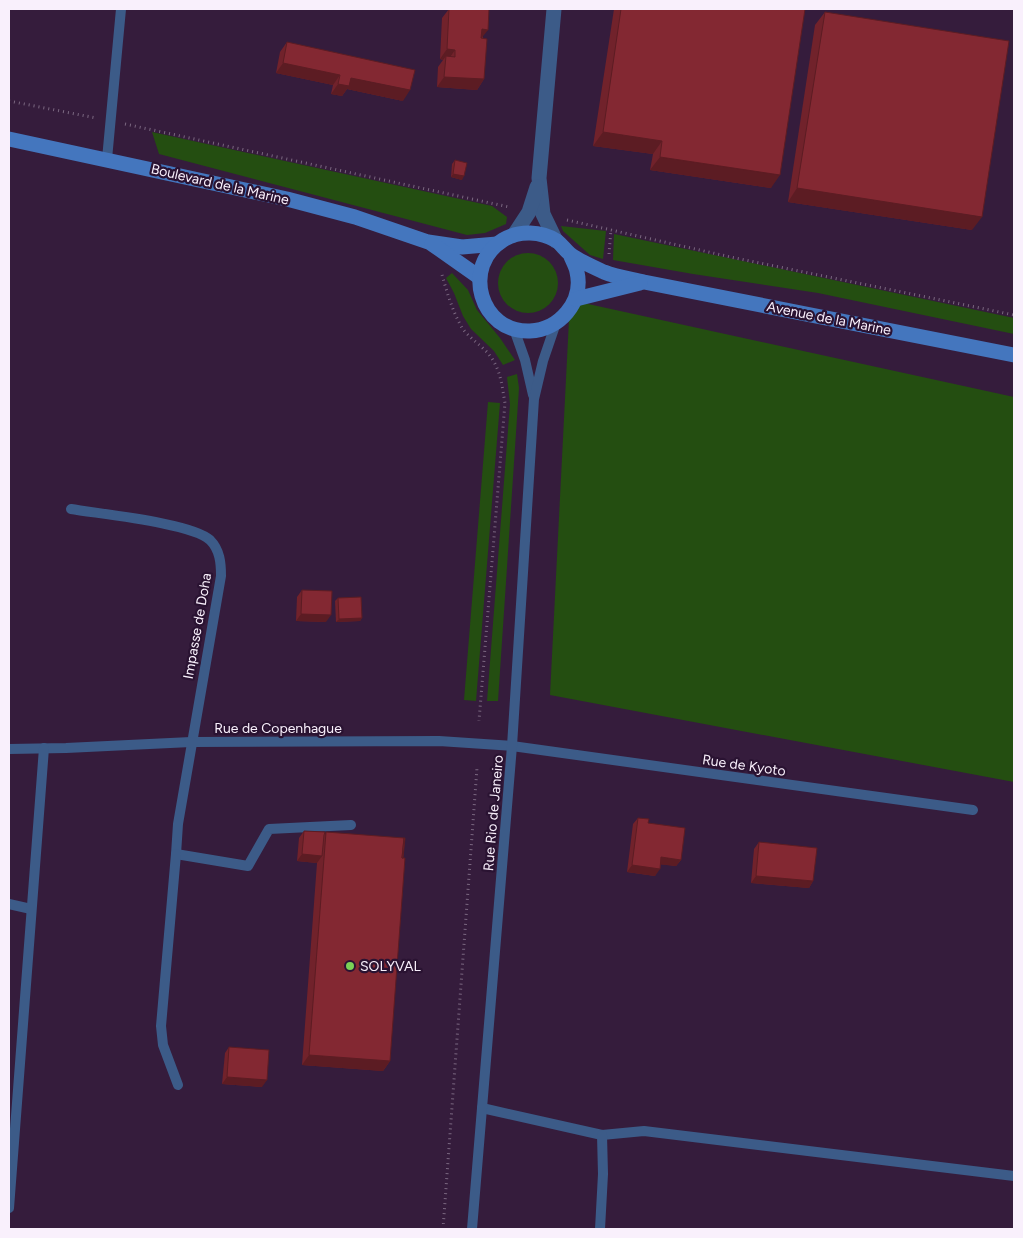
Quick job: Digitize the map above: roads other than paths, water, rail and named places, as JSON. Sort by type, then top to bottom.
[{"type":"main road","name":"Boulevard de la Marine","points":[[9,139],[287,199],[355,217],[428,242]]},
{"type":"main road","points":[[514,234],[543,234],[556,241],[570,254],[577,272],[578,286],[576,299],[568,312],[556,323],[542,330],[514,329],[498,321],[487,309],[480,290],[479,277],[482,264],[488,254],[497,244],[514,234]]},
{"type":"main road","points":[[428,242],[462,247],[497,244]]},
{"type":"main road","points":[[428,242],[479,277]]},
{"type":"main road","name":"Avenue de la Marine","points":[[570,254],[605,272],[644,282],[1014,355]]},
{"type":"main road","name":"Avenue de la Marine","points":[[576,299],[644,282]]},
{"type":"street","points":[[554,9],[540,178],[543,214],[556,241]]},
{"type":"street","points":[[514,234],[530,212],[540,178]]},
{"type":"lane","points":[[107,159],[121,9]]},
{"type":"lane","name":"Rue Rio de Janeiro","points":[[472,1229],[512,746],[534,399],[543,361],[556,323]]},
{"type":"lane","name":"Rue Rio de Janeiro","points":[[514,329],[525,360],[534,399]]},
{"type":"lane","name":"Impasse de Doha","points":[[71,510],[178,526],[199,532],[210,540],[217,550],[221,562],[221,576],[178,824],[161,1026],[163,1045],[178,1085]]},
{"type":"lane","name":"Rue de Copenhague","points":[[9,749],[191,742],[439,741],[512,746]]},
{"type":"lane","name":"Rue de Kyoto","points":[[512,746],[973,810]]},
{"type":"lane","points":[[9,1208],[44,748]]},
{"type":"lane","points":[[176,854],[248,866],[269,830],[351,824]]},
{"type":"lane","points":[[9,904],[32,909]]},
{"type":"lane","points":[[482,1108],[602,1135],[644,1131],[1014,1176]]},
{"type":"lane","points":[[600,1229],[603,1174],[602,1135]]},
{"type":"place","name":"SOLYVAL","points":[[350,966]]}]
